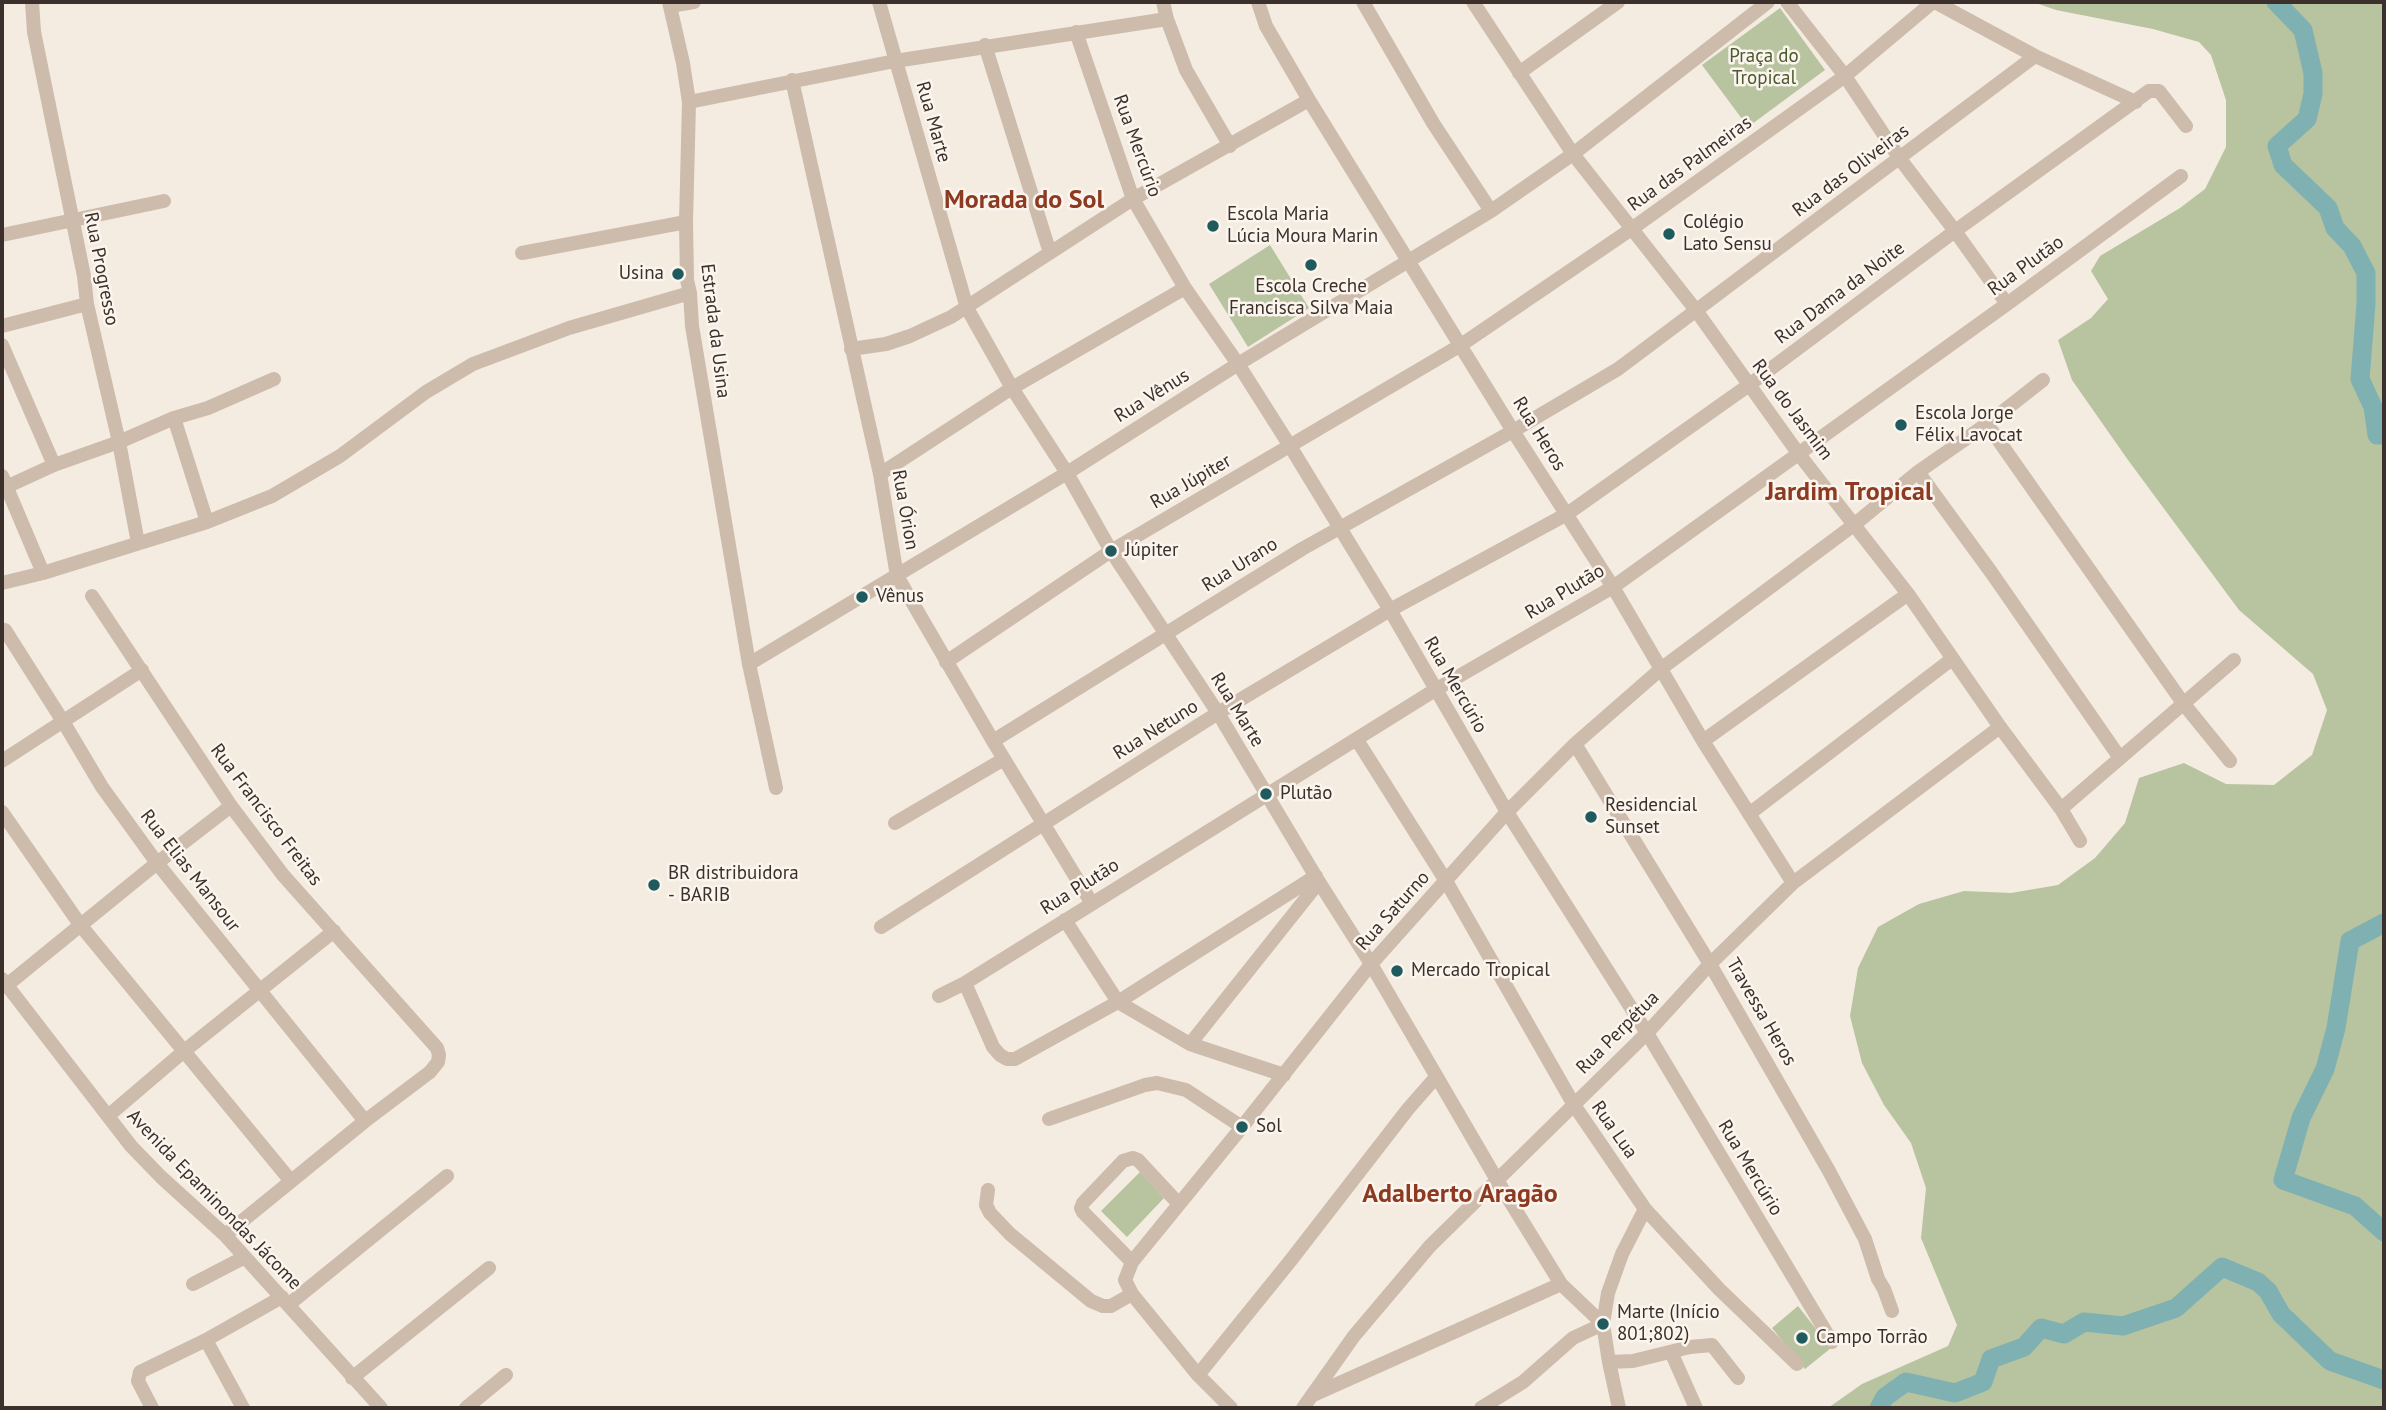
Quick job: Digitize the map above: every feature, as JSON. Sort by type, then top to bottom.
[{"type":"street","name":"Rua Progresso","points":[[32,2],[34,32],[73,220],[87,304],[119,442],[138,543]]},
{"type":"street","points":[[670,4],[694,2]]},
{"type":"street","name":"Rua Marte","points":[[879,2],[967,308],[1111,551],[1218,713],[1371,964],[1561,1284],[1603,1324]]},
{"type":"street","points":[[1163,2],[1186,70],[1230,145]]},
{"type":"street","name":"Rua Heros","points":[[1258,2],[1266,26],[1309,100],[1513,431],[1613,587],[1703,741],[1793,883]]},
{"type":"street","points":[[1363,2],[1433,123],[1491,211]]},
{"type":"street","name":"Rua do Jasmim","points":[[1473,2],[1573,155],[1695,309],[1798,453],[1908,594],[2000,727],[2061,809],[2080,841]]},
{"type":"street","points":[[1518,73],[1618,2]]},
{"type":"street","name":"Rua Vênus","points":[[749,664],[1067,473],[1238,364],[1491,211],[1573,155],[1768,2]]},
{"type":"street","points":[[1787,2],[1845,76],[1900,159],[2007,304]]},
{"type":"street","points":[[1934,2],[2035,56],[2136,102],[2149,91],[2159,91],[2186,126]]},
{"type":"street","name":"Rua das Palmeiras","points":[[1461,345],[1630,230],[1845,76],[1934,2]]},
{"type":"street","name":"Estrada da Usina","points":[[670,4],[683,63],[688,102],[687,281],[692,326],[749,664],[776,788]]},
{"type":"street","points":[[688,102],[895,61],[1167,19]]},
{"type":"street","name":"Rua Mercúrio","points":[[1076,32],[1133,200],[1185,288],[1290,446],[1390,610],[1507,812],[1647,1033],[1832,1342]]},
{"type":"street","points":[[985,46],[1050,253]]},
{"type":"street","name":"Rua das Oliveiras","points":[[1513,431],[1618,369],[2035,56]]},
{"type":"street","name":"Rua Órion","points":[[792,80],[880,474],[897,576],[1091,902]]},
{"type":"street","points":[[852,349],[886,344],[935,326],[1133,200],[1309,100]]},
{"type":"street","name":"Rua Dama da Noite","points":[[1567,514],[1749,385],[1955,231],[2136,102]]},
{"type":"street","name":"Rua Plutão","points":[[939,996],[965,983],[1435,690],[1613,587],[2181,176]]},
{"type":"street","points":[[2,234],[164,201]]},
{"type":"street","points":[[523,253],[686,222]]},
{"type":"street","points":[[880,474],[1012,388],[1185,288]]},
{"type":"street","points":[[2,583],[43,573],[207,522],[272,495],[340,456],[426,392],[473,364],[569,328],[690,293]]},
{"type":"street","points":[[2,326],[87,304]]},
{"type":"street","points":[[2,345],[54,465]]},
{"type":"street","name":"Rua Júpiter","points":[[946,662],[1111,551],[1461,345]]},
{"type":"street","points":[[43,573],[4,482],[119,442],[274,379]]},
{"type":"street","name":"Rua Saturno","points":[[1132,1294],[1125,1280],[1132,1262],[1371,964],[1507,812],[1575,744],[1662,668],[2043,380]]},
{"type":"street","points":[[174,418],[207,522]]},
{"type":"street","points":[[1987,424],[2183,703],[2230,761]]},
{"type":"street","name":"Rua Urano","points":[[993,741],[1339,528],[1513,431]]},
{"type":"street","points":[[1918,472],[2120,758]]},
{"type":"street","name":"Rua Netuno","points":[[881,927],[1218,713],[1390,610],[1567,514]]},
{"type":"street","points":[[1703,741],[1908,594]]},
{"type":"street","name":"Rua Francisco Freitas","points":[[92,596],[231,806],[283,876],[437,1048],[438,1062],[430,1072],[365,1121]]},
{"type":"street","name":"Rua Elias Mansour","points":[[5,630],[102,787],[157,863],[365,1121]]},
{"type":"street","points":[[1749,814],[1952,659]]},
{"type":"street","points":[[2061,809],[2234,660]]},
{"type":"street","points":[[2,761],[142,670]]},
{"type":"street","name":"Rua Perpétua","points":[[1303,1408],[1354,1336],[1430,1246],[1647,1033],[1710,964],[1793,883],[2000,727]]},
{"type":"street","name":"Rua Lua","points":[[1357,740],[1446,881],[1574,1105],[1645,1209],[1719,1289],[1797,1364]]},
{"type":"street","name":"Travessa Heros","points":[[1575,744],[1710,964],[1787,1097],[1865,1238],[1892,1311]]},
{"type":"street","points":[[895,823],[1004,759]]},
{"type":"street","points":[[5,982],[231,806]]},
{"type":"street","points":[[2,812],[80,926],[290,1180]]},
{"type":"street","points":[[965,983],[993,1047],[1007,1059],[1015,1059],[1118,1003],[1318,879]]},
{"type":"street","points":[[1190,1044],[1318,879]]},
{"type":"street","points":[[1065,920],[1118,1003],[1190,1044],[1284,1074]]},
{"type":"street","points":[[108,1116],[334,931]]},
{"type":"street","name":"Avenida Epaminondas Jácome","points":[[5,982],[131,1146],[225,1235],[381,1408]]},
{"type":"street","points":[[1198,1375],[1408,1108],[1436,1077]]},
{"type":"street","points":[[1049,1119],[1145,1084],[1157,1083],[1185,1090],[1242,1127]]},
{"type":"street","points":[[225,1235],[365,1121]]},
{"type":"street","points":[[1132,1262],[1082,1210],[1083,1203],[1124,1161],[1133,1158],[1138,1160],[1178,1203]]},
{"type":"street","points":[[152,1408],[138,1381],[140,1372],[285,1301],[447,1176]]},
{"type":"street","points":[[988,1190],[986,1205],[990,1213],[1010,1234],[1091,1301],[1111,1306],[1132,1294],[1198,1375],[1231,1408]]},
{"type":"street","points":[[1619,1408],[1603,1324],[1608,1293],[1622,1254],[1645,1209]]},
{"type":"street","points":[[193,1284],[245,1257]]},
{"type":"street","points":[[352,1378],[489,1268]]},
{"type":"street","points":[[1313,1396],[1561,1284]]},
{"type":"street","points":[[1481,1408],[1523,1382],[1573,1338],[1603,1324]]},
{"type":"street","points":[[206,1340],[243,1408]]},
{"type":"street","points":[[1609,1362],[1712,1345],[1725,1358],[1738,1378]]},
{"type":"street","points":[[1671,1352],[1696,1408]]},
{"type":"street","points":[[466,1408],[506,1376]]},
{"type":"green space","points":[[2033,2],[2384,2],[2384,1408],[1828,1408],[1862,1384],[1948,1346],[1957,1325],[1921,1238],[1926,1188],[1911,1143],[1884,1105],[1862,1063],[1850,1016],[1858,968],[1878,927],[1919,904],[1964,891],[2011,893],[2058,885],[2095,858],[2125,823],[2139,778],[2184,763],[2226,784],[2274,785],[2312,755],[2327,710],[2313,674],[2239,610],[2128,460],[2072,380],[2058,340],[2091,318],[2108,299],[2091,271],[2100,256],[2180,208],[2205,189],[2226,147],[2226,100],[2211,55],[2199,42],[2153,29],[2056,10]]},
{"type":"green space","name":"Praça do Tropical","points":[[1780,8],[1825,70],[1748,127],[1702,65]]},
{"type":"green space","points":[[1270,245],[1309,308],[1248,347],[1209,284]]},
{"type":"green space","points":[[1140,1172],[1164,1198],[1127,1237],[1101,1211]]},
{"type":"green space","name":"Campo Torrão","points":[[1798,1306],[1831,1348],[1805,1369],[1772,1328]]},
{"type":"waterway","points":[[2276,2],[2303,30],[2313,73],[2313,94],[2307,119],[2277,146],[2283,165],[2328,208],[2335,228],[2352,246],[2366,273],[2360,379],[2373,407],[2377,435],[2384,435]]},
{"type":"waterway","points":[[2384,923],[2350,941],[2336,1028],[2325,1069],[2301,1118],[2283,1180],[2355,1206],[2384,1232]]},
{"type":"waterway","points":[[1879,1408],[1885,1397],[1906,1382],[1955,1393],[1983,1382],[1991,1359],[2024,1347],[2041,1328],[2064,1334],[2084,1322],[2123,1326],[2176,1308],[2222,1267],[2258,1282],[2268,1291],[2281,1314],[2330,1361],[2384,1380]]},
{"type":"place","name":"Escola Maria Lúcia Moura Marin","points":[[1213,226]]},
{"type":"place","name":"Colégio Lato Sensu","points":[[1669,234]]},
{"type":"place","name":"Escola Creche Francisca Silva Maia","points":[[1311,265]]},
{"type":"place","name":"Usina","points":[[678,274]]},
{"type":"place","name":"Escola Jorge Félix Lavocat","points":[[1901,425]]},
{"type":"place","name":"Júpiter","points":[[1111,551]]},
{"type":"place","name":"Vênus","points":[[862,597]]},
{"type":"place","name":"Plutão","points":[[1266,794]]},
{"type":"place","name":"Residencial Sunset","points":[[1591,817]]},
{"type":"place","name":"BR distribuidora - BARIB","points":[[654,885]]},
{"type":"place","name":"Mercado Tropical","points":[[1397,971]]},
{"type":"place","name":"Sol","points":[[1242,1127]]},
{"type":"place","name":"Marte (Início 801;802)","points":[[1603,1324]]},
{"type":"place","name":"Campo Torrão","points":[[1802,1338]]},
{"type":"district","name":"Morada do Sol","points":[[1024,201]]},
{"type":"district","name":"Jardim Tropical","points":[[1849,493]]},
{"type":"district","name":"Adalberto Aragão","points":[[1460,1195]]}]
